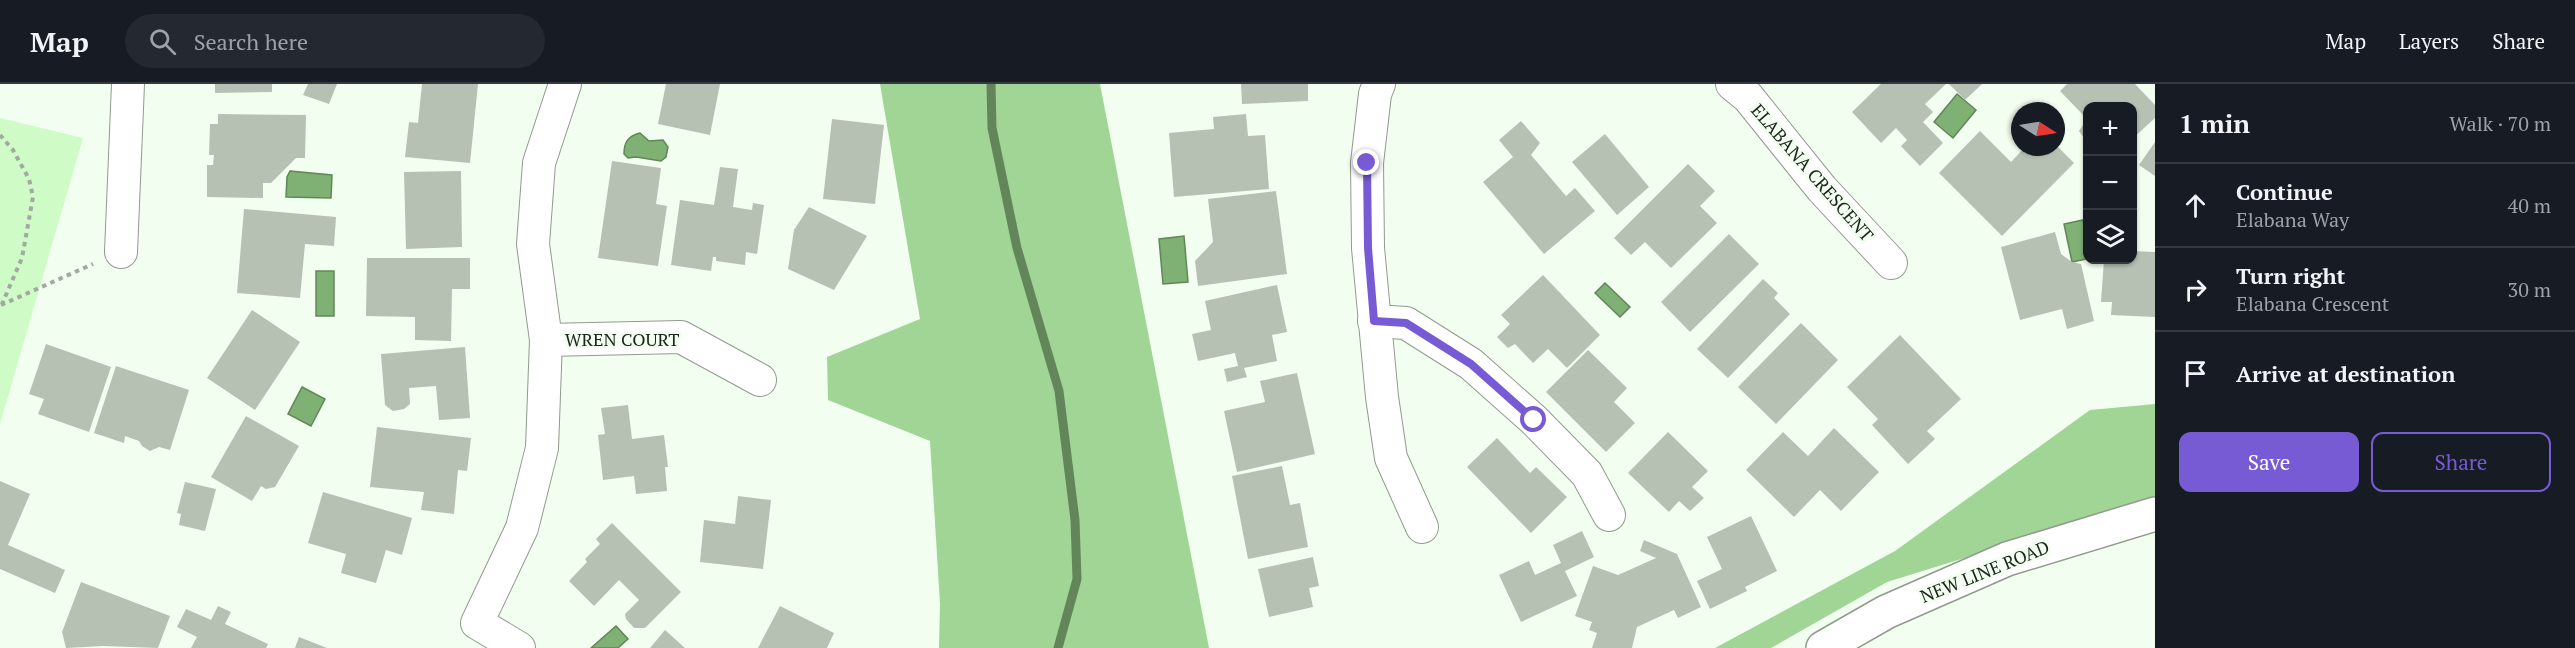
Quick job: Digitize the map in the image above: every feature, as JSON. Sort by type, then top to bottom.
[{"type":"main road","name":"NEW LINE ROAD","points":[[1823,648],[1886,612],[2007,559],[2155,514]]},
{"type":"street","points":[[121,252],[128,84]]},
{"type":"street","points":[[519,648],[477,623],[522,528],[542,448],[546,340],[533,244],[538,163],[566,84]]},
{"type":"street","points":[[1379,84],[1375,94],[1367,163],[1368,248],[1374,321],[1391,458],[1422,527]]},
{"type":"street","name":"ELABANA CRESCENT","points":[[1732,84],[1748,97],[1822,189],[1891,263]]},
{"type":"street","points":[[1374,321],[1406,323],[1471,364],[1534,420],[1587,474],[1609,515]]},
{"type":"street","name":"WREN COURT","points":[[546,340],[681,337],[760,380]]},
{"type":"path","points":[[0,135],[14,150],[29,179],[33,197],[22,258],[1,304]]},
{"type":"path","points":[[1,304],[121,252]]},
{"type":"shaded area","points":[[880,84],[1100,84],[1209,648],[939,648],[940,604],[930,441],[828,400],[827,357],[920,319]]},
{"type":"shaded area","points":[[1957,94],[1976,110],[1953,138],[1934,122]]},
{"type":"shaded area","points":[[0,118],[83,138],[0,424]]},
{"type":"shaded area","points":[[640,133],[649,141],[663,140],[668,147],[666,157],[661,161],[628,158],[624,154],[626,143],[632,136]]},
{"type":"shaded area","points":[[290,171],[332,175],[331,198],[286,197],[287,177]]},
{"type":"shaded area","points":[[2083,220],[2083,260],[2072,262],[2064,224]]},
{"type":"shaded area","points":[[1184,236],[1188,282],[1163,284],[1159,239]]},
{"type":"shaded area","points":[[316,271],[334,271],[334,316],[316,316]]},
{"type":"shaded area","points":[[1605,283],[1630,307],[1620,317],[1595,293]]},
{"type":"shaded area","points":[[302,387],[325,399],[311,426],[288,414]]},
{"type":"shaded area","points":[[2155,404],[2155,499],[1887,582],[1771,648],[1715,648],[1895,551],[2090,410]]},
{"type":"shaded area","points":[[616,626],[628,639],[618,648],[591,648]]},
{"type":"building","points":[[215,84],[272,84],[272,92],[215,93]]},
{"type":"building","points":[[308,84],[337,84],[329,104],[303,95]]},
{"type":"building","points":[[422,84],[478,84],[470,163],[405,157],[409,122],[418,123]]},
{"type":"building","points":[[666,84],[720,84],[710,135],[658,124]]},
{"type":"building","points":[[1241,84],[1308,84],[1308,101],[1242,104]]},
{"type":"building","points":[[1881,84],[1946,84],[1925,104],[1933,112],[1923,122],[1943,143],[1920,166],[1901,146],[1907,140],[1896,128],[1881,143],[1852,112]]},
{"type":"building","points":[[1949,84],[1982,84],[1965,100]]},
{"type":"building","points":[[2067,84],[2135,84],[2155,105],[2155,118],[2137,134],[2137,102],[2083,102],[2083,115],[2060,91]]},
{"type":"building","points":[[218,114],[306,115],[305,158],[296,158],[271,183],[263,183],[263,198],[207,197],[207,165],[213,165],[214,155],[209,155],[210,124],[218,124]]},
{"type":"building","points":[[1246,114],[1248,136],[1265,135],[1269,189],[1174,197],[1169,133],[1214,129],[1213,117]]},
{"type":"building","points":[[832,119],[884,125],[875,204],[823,199]]},
{"type":"building","points":[[1521,121],[1540,143],[1531,155],[1566,196],[1575,188],[1595,211],[1544,254],[1483,182],[1513,157],[1499,140]]},
{"type":"building","points":[[2083,125],[2083,137],[2079,131]]},
{"type":"building","points":[[1980,131],[2011,162],[2017,156],[2065,156],[2065,154],[2074,163],[2002,236],[1939,173]]},
{"type":"building","points":[[1605,134],[1649,187],[1617,215],[1572,162]]},
{"type":"building","points":[[2155,142],[2155,176],[2139,165]]},
{"type":"building","points":[[612,161],[661,168],[656,204],[667,206],[658,266],[598,258]]},
{"type":"building","points":[[1688,164],[1715,191],[1700,206],[1717,223],[1671,268],[1645,242],[1631,255],[1614,238]]},
{"type":"building","points":[[720,167],[738,169],[733,207],[752,210],[753,203],[764,205],[757,254],[746,252],[745,265],[716,261],[716,257],[713,257],[711,271],[671,265],[680,200],[714,205]]},
{"type":"building","points":[[461,171],[462,247],[406,249],[404,172]]},
{"type":"building","points":[[1276,191],[1287,274],[1198,286],[1195,261],[1213,242],[1208,199]]},
{"type":"building","points":[[809,207],[867,236],[834,290],[788,269],[794,230]]},
{"type":"building","points":[[244,209],[336,217],[334,246],[305,244],[300,298],[237,293]]},
{"type":"building","points":[[2055,232],[2061,254],[2072,262],[2081,264],[2094,321],[2067,329],[2062,309],[2020,320],[2001,247]]},
{"type":"building","points":[[1729,234],[1759,264],[1690,332],[1661,302]]},
{"type":"building","points":[[2137,251],[2155,252],[2155,317],[2111,315],[2112,302],[2101,302],[2104,264],[2137,264]]},
{"type":"building","points":[[367,258],[470,258],[470,289],[452,289],[451,341],[415,340],[415,317],[366,316]]},
{"type":"building","points":[[1543,275],[1600,335],[1567,368],[1548,349],[1533,363],[1515,344],[1508,348],[1497,337],[1510,324],[1501,315]]},
{"type":"building","points":[[1763,279],[1778,293],[1774,298],[1790,314],[1728,378],[1697,349]]},
{"type":"building","points":[[1277,285],[1287,332],[1272,335],[1277,361],[1244,368],[1247,377],[1227,382],[1224,369],[1238,366],[1235,353],[1198,361],[1192,334],[1211,330],[1205,301]]},
{"type":"building","points":[[252,310],[300,342],[255,410],[207,378]]},
{"type":"building","points":[[1801,323],[1838,360],[1776,424],[1738,387]]},
{"type":"building","points":[[1900,335],[1961,399],[1927,431],[1935,439],[1908,464],[1872,425],[1878,419],[1847,387]]},
{"type":"building","points":[[46,344],[111,367],[89,432],[38,414],[44,399],[29,394]]},
{"type":"building","points":[[465,347],[470,418],[439,420],[436,386],[409,388],[410,404],[404,409],[393,411],[385,405],[381,354]]},
{"type":"building","points":[[1588,350],[1627,388],[1614,402],[1635,423],[1606,452],[1546,392]]},
{"type":"building","points":[[116,366],[189,390],[170,450],[159,447],[150,451],[139,441],[125,436],[124,443],[94,433]]},
{"type":"building","points":[[1297,373],[1315,454],[1237,472],[1224,411],[1265,402],[1260,381]]},
{"type":"building","points":[[628,405],[632,439],[664,435],[668,467],[665,467],[667,491],[636,494],[634,476],[603,480],[598,435],[605,434],[601,408]]},
{"type":"building","points":[[246,416],[299,446],[275,487],[266,489],[261,486],[252,501],[211,477]]},
{"type":"building","points":[[377,427],[471,438],[467,471],[458,470],[454,514],[421,510],[424,492],[370,487]]},
{"type":"building","points":[[1834,428],[1879,472],[1841,511],[1820,490],[1794,517],[1746,470],[1783,432],[1808,456]]},
{"type":"building","points":[[1668,432],[1708,471],[1692,487],[1704,498],[1690,511],[1679,501],[1669,512],[1628,473]]},
{"type":"building","points":[[1497,438],[1530,473],[1536,467],[1567,497],[1531,533],[1467,467]]},
{"type":"building","points":[[1282,466],[1290,505],[1300,503],[1308,547],[1248,559],[1232,476]]},
{"type":"building","points":[[0,481],[30,494],[8,545],[65,570],[55,593],[0,569]]},
{"type":"building","points":[[185,482],[216,489],[205,531],[179,525],[181,514],[177,513]]},
{"type":"building","points":[[323,492],[412,518],[402,555],[386,550],[376,583],[341,573],[346,554],[308,543]]},
{"type":"building","points":[[738,496],[771,500],[763,569],[700,562],[704,520],[735,524]]},
{"type":"building","points":[[1751,516],[1777,571],[1745,587],[1747,591],[1710,609],[1697,581],[1722,569],[1707,537]]},
{"type":"building","points":[[612,523],[681,592],[645,628],[634,628],[626,619],[625,614],[639,600],[619,580],[594,606],[569,581],[587,562],[585,559],[600,544],[596,539]]},
{"type":"building","points":[[1582,531],[1594,557],[1565,571],[1577,596],[1521,622],[1499,575],[1529,561],[1535,575],[1561,563],[1553,545]]},
{"type":"building","points":[[1644,540],[1677,554],[1701,607],[1678,618],[1674,610],[1637,627],[1632,648],[1592,648],[1597,633],[1589,630],[1592,622],[1575,616],[1593,566],[1618,575],[1656,558],[1640,551]]},
{"type":"building","points":[[1313,557],[1319,586],[1309,588],[1313,607],[1269,617],[1258,569]]},
{"type":"building","points":[[81,582],[170,616],[158,648],[103,646],[66,648],[62,632]]},
{"type":"building","points":[[218,606],[231,612],[225,624],[268,644],[266,648],[191,648],[197,637],[177,627],[186,609],[211,620]]},
{"type":"building","points":[[780,606],[834,633],[827,648],[758,648]]},
{"type":"building","points":[[665,630],[685,648],[650,648]]},
{"type":"building","points":[[299,637],[327,648],[295,648]]},
{"type":"waterway","points":[[991,84],[992,128],[1017,248],[1059,391],[1075,520],[1077,579],[1058,648]]},
{"type":"route","points":[[1367,163],[1368,248],[1374,321],[1406,323],[1471,364],[1534,420]]}]
